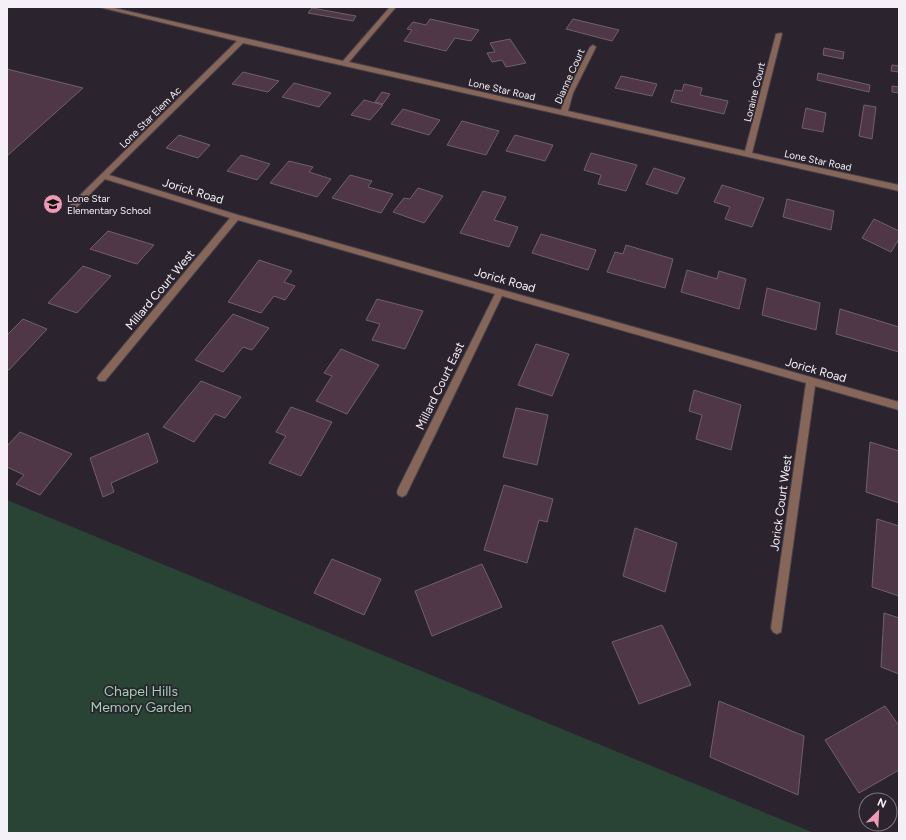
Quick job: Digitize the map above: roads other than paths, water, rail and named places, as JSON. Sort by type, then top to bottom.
[{"type":"street","name":"Lone Star Road","points":[[102,7],[748,155],[899,188]]},
{"type":"street","points":[[345,63],[393,7]]},
{"type":"street","name":"Loraine Court","points":[[748,155],[779,34]]},
{"type":"street","name":"Lone Star Elem Ac","points":[[71,208],[242,40]]},
{"type":"street","name":"Dianne Court","points":[[564,113],[570,93],[593,46]]},
{"type":"street","name":"Jorick Road","points":[[104,176],[236,217],[899,406]]},
{"type":"street","name":"Millard Court West","points":[[102,378],[236,217]]},
{"type":"street","name":"Millard Court East","points":[[402,492],[500,292]]},
{"type":"street","name":"Jorick Court West","points":[[777,628],[811,381]]},
{"type":"place","name":"Lone Star Elementary School","points":[[53,204]]},
{"type":"park label","name":"Chapel Hills Memory Garden","points":[[141,700]]}]
